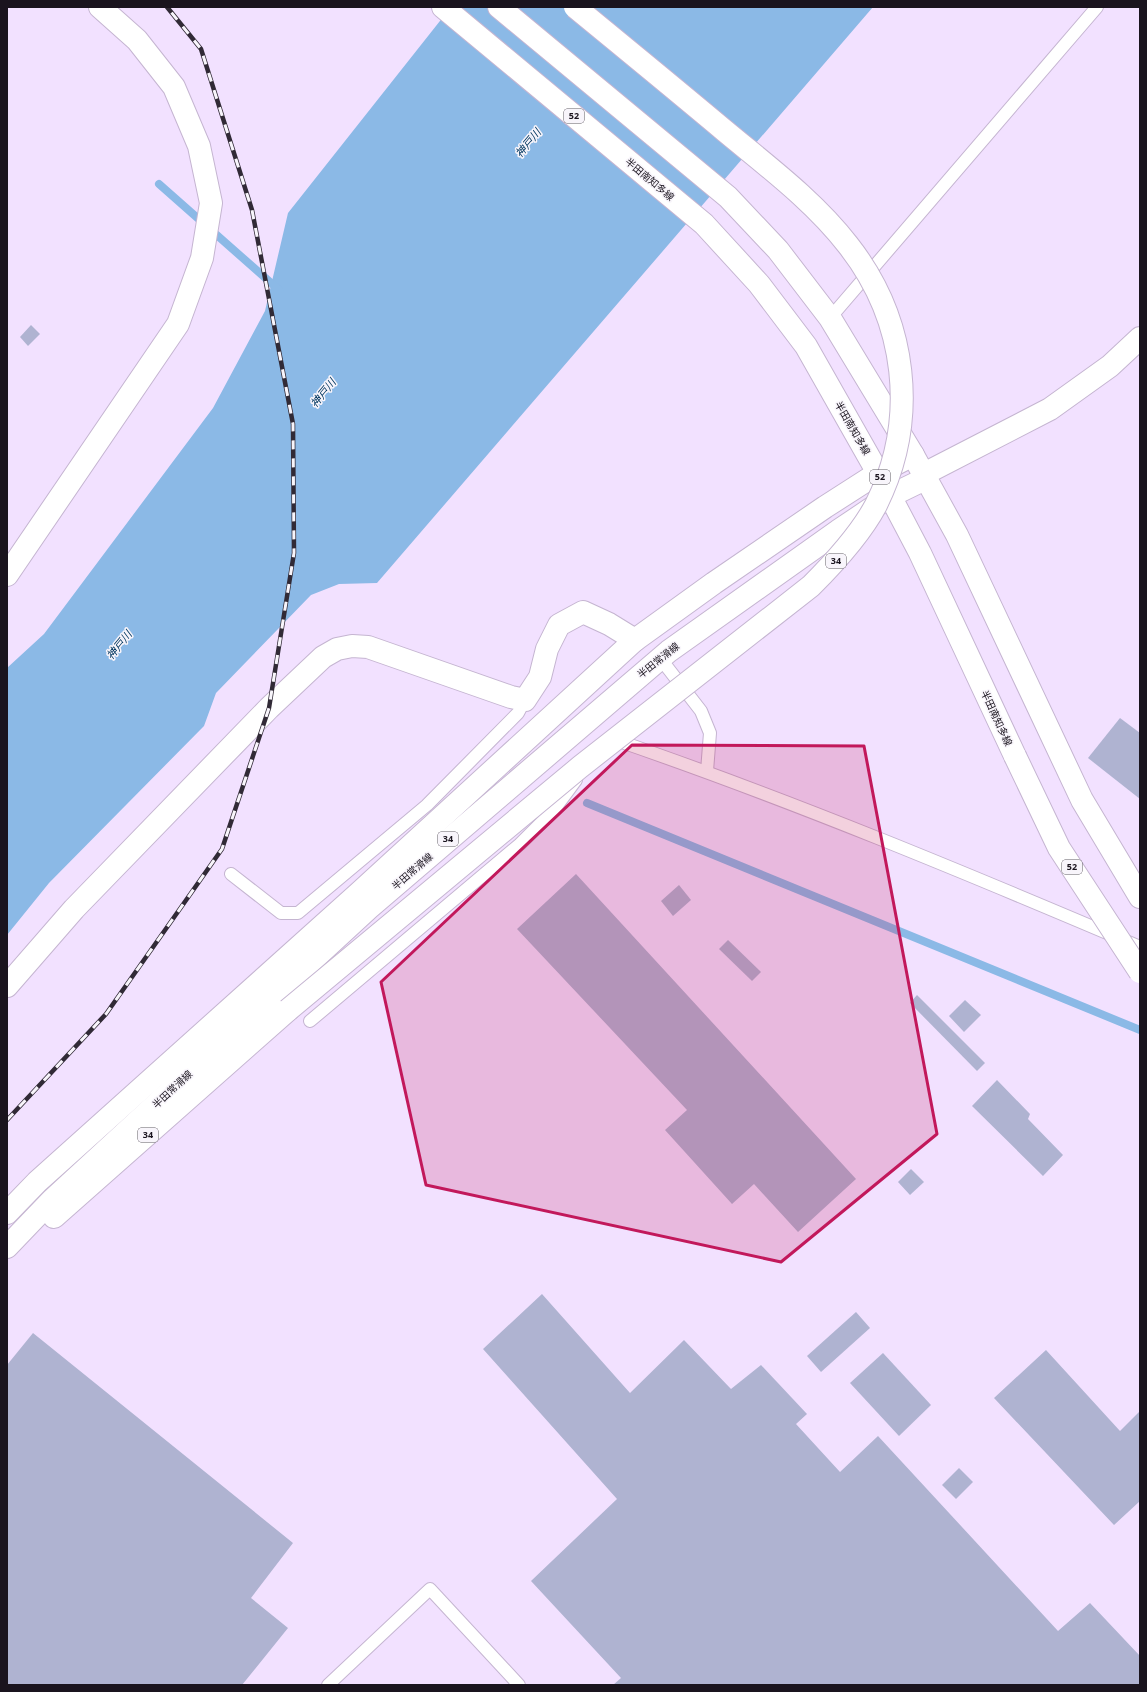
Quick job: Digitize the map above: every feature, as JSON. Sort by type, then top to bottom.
[{"type":"main road","points":[[7,575],[178,324],[202,258],[212,203],[199,146],[174,87],[137,40],[100,7]]},
{"type":"main road","name":"半田南知多線","points":[[443,7],[704,224],[759,284],[806,346],[878,473],[920,553],[1059,848],[1140,972]]},
{"type":"main road","points":[[498,7],[728,197],[778,250],[830,318],[921,469],[957,535],[1082,800],[1140,897]]},
{"type":"main road","name":"34","points":[[7,1258],[288,1010],[580,767],[810,586],[835,562],[875,506],[890,472],[898,438],[902,407],[902,373],[896,341],[884,305],[867,272],[849,246],[823,217],[760,160],[575,7]]},
{"type":"main road","points":[[921,469],[1050,409],[1110,366],[1140,338]]},
{"type":"main road","name":"半田常滑線","points":[[7,1213],[37,1182],[359,893],[635,640],[721,578],[878,473],[921,469]]},
{"type":"main road","name":"半田常滑線","points":[[7,1247],[52,1200],[369,908],[660,658],[838,531],[890,496],[921,469]]},
{"type":"main road","points":[[7,986],[74,909],[269,708],[323,657],[337,649],[352,646],[368,647],[511,697],[525,700],[540,677],[547,649],[559,625],[583,612],[609,624],[635,640]]},
{"type":"lane","points":[[830,318],[1097,7]]},
{"type":"lane","points":[[660,658],[701,711],[710,733],[707,771]]},
{"type":"lane","points":[[231,874],[281,913],[298,913],[427,805],[518,713],[525,700]]},
{"type":"lane","points":[[310,1021],[520,844],[553,811],[608,737],[707,771],[1027,899],[1140,947]]},
{"type":"lane","points":[[328,1685],[430,1589],[519,1685]]},
{"type":"highlighted area","points":[[632,745],[864,746],[937,1134],[781,1262],[426,1185],[381,982]]},
{"type":"water","name":"神戸川","points":[[451,7],[873,7],[377,583],[339,584],[311,595],[216,693],[204,726],[49,883],[7,935],[7,668],[44,634],[213,408],[265,311],[288,213]]},
{"type":"building","points":[[31,325],[40,334],[28,346],[20,337]]},
{"type":"building","points":[[1120,718],[1140,733],[1140,799],[1088,758]]},
{"type":"building","points":[[576,874],[856,1179],[798,1232],[754,1184],[732,1204],[665,1130],[687,1110],[517,929]]},
{"type":"building","points":[[679,885],[691,900],[673,916],[661,901]]},
{"type":"building","points":[[728,940],[761,972],[752,981],[719,949]]},
{"type":"building","points":[[917,995],[985,1063],[977,1071],[910,1003]]},
{"type":"building","points":[[965,1000],[981,1015],[964,1032],[949,1016]]},
{"type":"building","points":[[997,1080],[1030,1114],[1028,1119],[1063,1155],[1043,1176],[972,1106]]},
{"type":"building","points":[[911,1169],[924,1182],[910,1195],[898,1182]]},
{"type":"building","points":[[542,1294],[630,1393],[684,1340],[731,1389],[761,1365],[807,1414],[796,1424],[840,1472],[878,1436],[1058,1631],[1090,1603],[1140,1656],[1140,1685],[613,1685],[621,1678],[531,1581],[617,1499],[483,1349]]},
{"type":"building","points":[[856,1312],[870,1328],[821,1372],[807,1356]]},
{"type":"building","points":[[33,1333],[293,1543],[251,1598],[288,1628],[242,1685],[7,1685],[7,1365]]},
{"type":"building","points":[[1046,1350],[1120,1431],[1140,1411],[1140,1501],[1114,1525],[994,1398]]},
{"type":"building","points":[[883,1353],[931,1405],[899,1436],[850,1383]]},
{"type":"building","points":[[959,1468],[973,1482],[956,1499],[942,1485]]},
{"type":"waterway","points":[[159,184],[279,290]]},
{"type":"waterway","points":[[587,803],[1140,1030]]},
{"type":"railway","points":[[7,1120],[106,1014],[222,849],[269,708],[294,553],[293,424],[252,210],[201,49],[167,7]]}]
